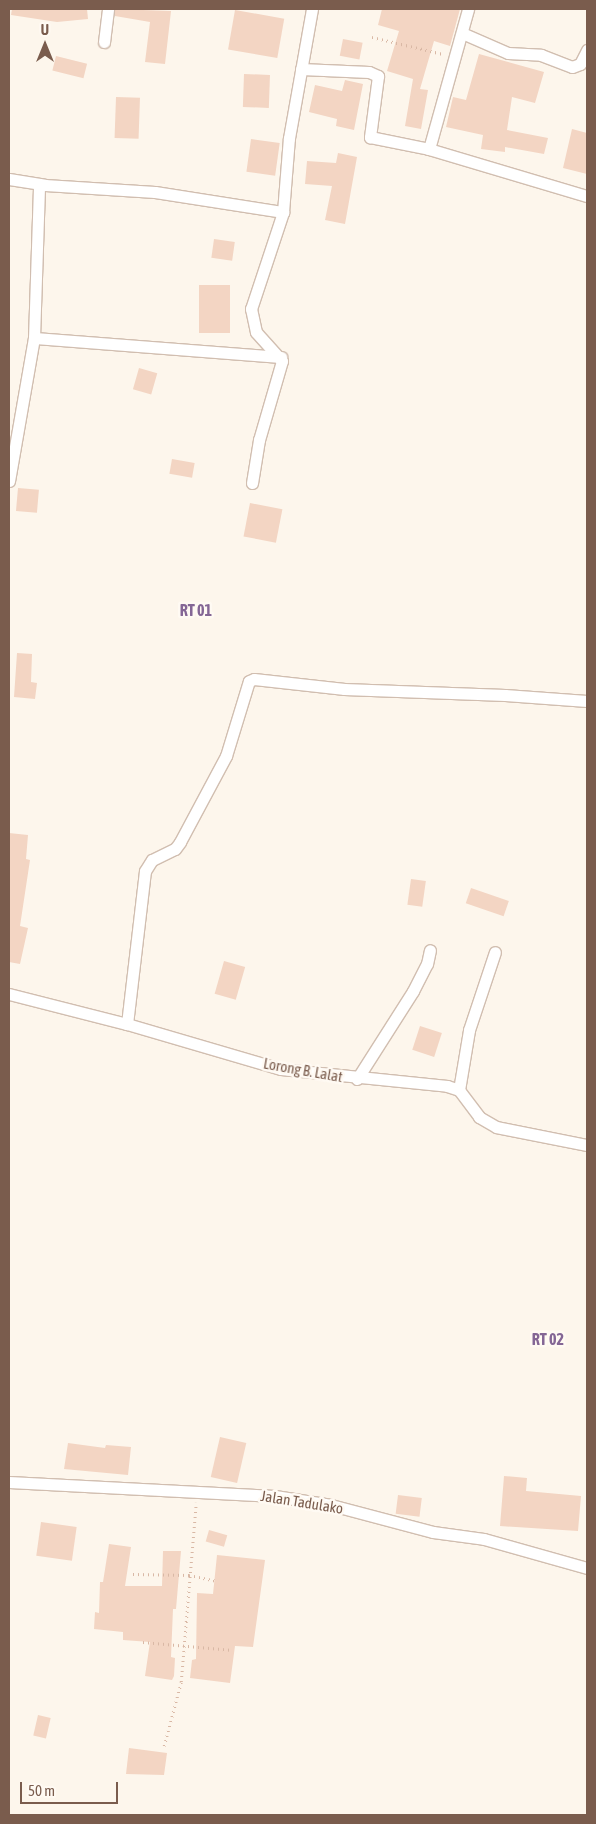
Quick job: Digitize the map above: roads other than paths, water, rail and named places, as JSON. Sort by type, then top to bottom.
[{"type":"street","points":[[104,42],[108,9]]},
{"type":"street","points":[[281,357],[256,332],[251,309],[283,212],[290,138],[312,9]]},
{"type":"street","points":[[429,149],[468,9]]},
{"type":"street","points":[[462,33],[508,53],[541,55],[572,67],[580,64],[587,50]]},
{"type":"street","points":[[301,69],[374,74],[379,80],[370,137],[429,149],[587,196]]},
{"type":"street","points":[[9,179],[39,184],[155,192],[283,212]]},
{"type":"street","points":[[9,481],[34,338],[39,184]]},
{"type":"street","points":[[34,338],[281,357]]},
{"type":"street","points":[[252,483],[259,440],[281,357]]},
{"type":"street","points":[[127,1024],[145,871],[152,860],[175,849],[180,842],[226,756],[249,681],[587,702]]},
{"type":"street","points":[[357,1079],[414,991],[425,971],[430,950]]},
{"type":"street","points":[[495,952],[469,1030],[459,1090],[480,1117],[496,1127],[587,1146]]},
{"type":"street","name":"Lorong B. Lalat","points":[[9,994],[127,1024],[281,1069],[357,1079],[434,1083],[459,1090]]},
{"type":"street","name":"Jalan Tadulako","points":[[9,1482],[275,1496],[331,1505],[433,1532],[484,1539],[587,1568]]},
{"type":"district","name":"RT 01","points":[[196,610]]},
{"type":"district","name":"RT 02","points":[[548,1339]]}]
